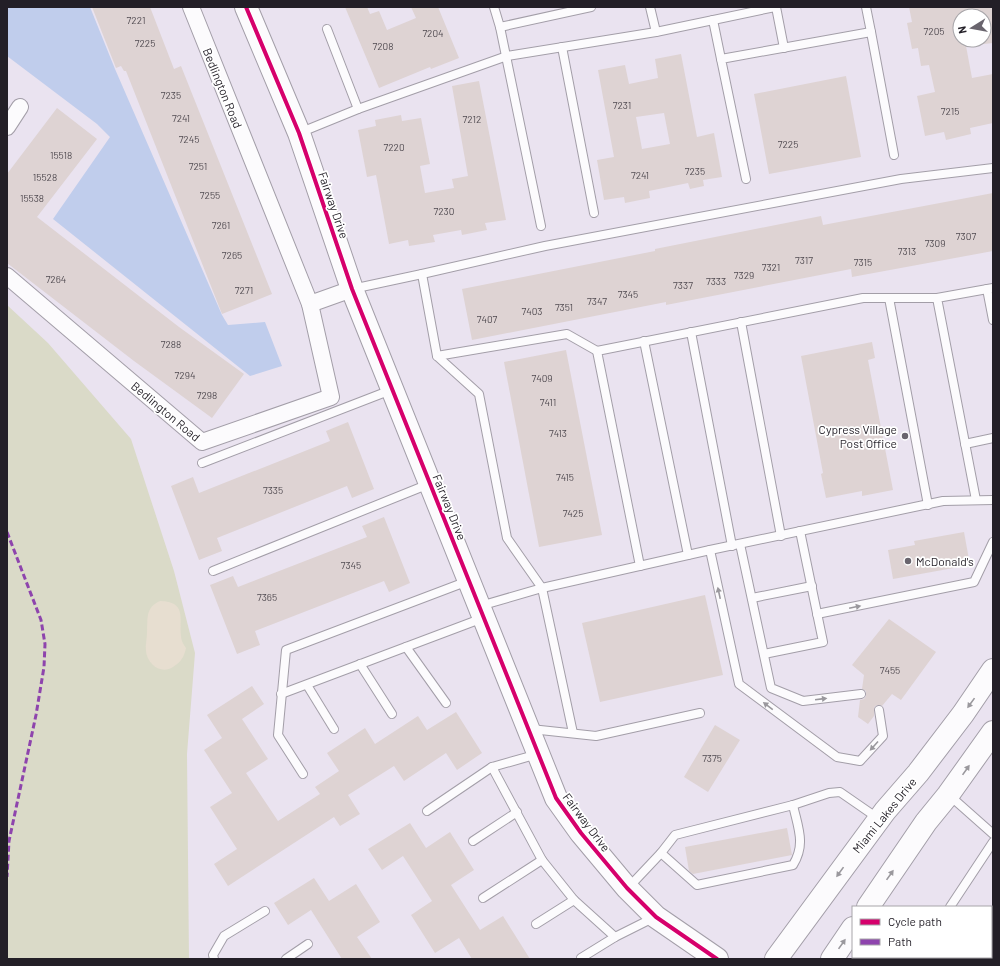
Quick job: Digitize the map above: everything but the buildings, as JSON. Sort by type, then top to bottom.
[{"type":"street","name":"Bedlington Road","points":[[7,276],[202,442],[332,397],[310,304],[191,7]]},
{"type":"street","name":"Fairway Drive","points":[[246,7],[300,133],[352,289],[556,798],[581,833],[627,888],[656,917],[717,959]]},
{"type":"street","points":[[7,127],[20,107]]},
{"type":"street","points":[[310,304],[352,289]]},
{"type":"street","name":"Miami Lakes Drive","points":[[776,959],[879,819],[918,773],[967,708],[993,670]]},
{"type":"street","points":[[869,906],[926,822],[948,795],[993,732]]},
{"type":"street","points":[[832,959],[852,929]]},
{"type":"lane","points":[[494,7],[507,56],[541,226]]},
{"type":"lane","points":[[500,27],[591,7]]},
{"type":"lane","points":[[650,7],[656,32]]},
{"type":"lane","points":[[300,133],[358,109],[507,56],[656,32],[776,7],[784,48]]},
{"type":"lane","points":[[866,7],[894,155]]},
{"type":"lane","points":[[713,20],[746,179]]},
{"type":"lane","points":[[327,29],[358,109]]},
{"type":"lane","points":[[721,59],[871,32]]},
{"type":"lane","points":[[562,47],[594,214]]},
{"type":"lane","points":[[352,289],[545,246],[900,179],[993,168]]},
{"type":"lane","points":[[422,274],[437,356],[479,394],[507,538],[542,588],[573,733]]},
{"type":"lane","points":[[437,356],[567,334],[597,350],[863,298],[937,298],[990,288],[993,320]]},
{"type":"lane","points":[[889,298],[928,505]]},
{"type":"lane","points":[[937,298],[976,500]]},
{"type":"lane","points":[[741,322],[781,536]]},
{"type":"lane","points":[[691,332],[736,545],[752,598],[771,688],[803,701],[861,694]]},
{"type":"lane","points":[[644,341],[688,555]]},
{"type":"lane","points":[[597,350],[640,566]]},
{"type":"lane","points":[[202,463],[392,390]]},
{"type":"lane","points":[[965,444],[993,438]]},
{"type":"lane","points":[[213,571],[430,484]]},
{"type":"lane","points":[[281,694],[406,647],[481,612],[542,588],[710,550],[943,501],[993,500]]},
{"type":"lane","points":[[764,654],[823,642],[800,531]]},
{"type":"lane","points":[[817,614],[974,582],[993,542]]},
{"type":"lane","points":[[710,550],[739,684],[837,758],[860,761],[883,736],[879,710]]},
{"type":"lane","points":[[303,774],[278,735],[286,650],[468,580]]},
{"type":"lane","points":[[752,598],[812,586]]},
{"type":"lane","points":[[406,647],[446,703]]},
{"type":"lane","points":[[360,664],[392,714]]},
{"type":"lane","points":[[307,685],[334,729]]},
{"type":"lane","points":[[528,728],[596,736],[700,712]]},
{"type":"lane","points":[[427,811],[492,767],[538,754]]},
{"type":"lane","points":[[492,767],[542,860],[574,900],[615,937]]},
{"type":"lane","points":[[627,888],[675,836],[793,805],[829,793],[840,792],[879,819]]},
{"type":"lane","points":[[948,795],[993,834]]},
{"type":"lane","points":[[660,853],[697,886],[793,865],[799,856],[801,843],[793,805]]},
{"type":"lane","points":[[473,841],[517,812]]},
{"type":"lane","points":[[951,906],[993,842]]},
{"type":"lane","points":[[483,898],[542,860]]},
{"type":"lane","points":[[536,924],[574,900]]},
{"type":"lane","points":[[214,959],[213,955],[224,936],[265,911]]},
{"type":"lane","points":[[581,958],[615,937],[656,917]]},
{"type":"lane","points":[[286,959],[308,944]]},
{"type":"green space","points":[[7,305],[48,343],[131,439],[174,571],[195,653],[187,754],[189,959],[7,959]]},
{"type":"sand","points":[[160,601],[169,602],[178,608],[181,617],[181,639],[186,648],[183,657],[178,663],[173,667],[164,670],[155,667],[152,664],[147,656],[146,649],[148,614],[152,607]]},
{"type":"water","points":[[7,7],[90,7],[115,69],[222,315],[228,325],[265,322],[282,366],[250,376],[53,219],[110,137],[97,124],[7,56]]},
{"type":"marked path","points":[[7,532],[41,620],[45,644],[44,667],[36,715],[9,841],[7,877]]},
{"type":"cycle path","points":[[246,7],[299,133],[352,289],[556,798],[581,833],[627,888],[656,917],[717,959]]},
{"type":"place","name":"Cypress Village Post Office","points":[[905,436]]},
{"type":"place","name":"McDonald's","points":[[908,561]]}]
